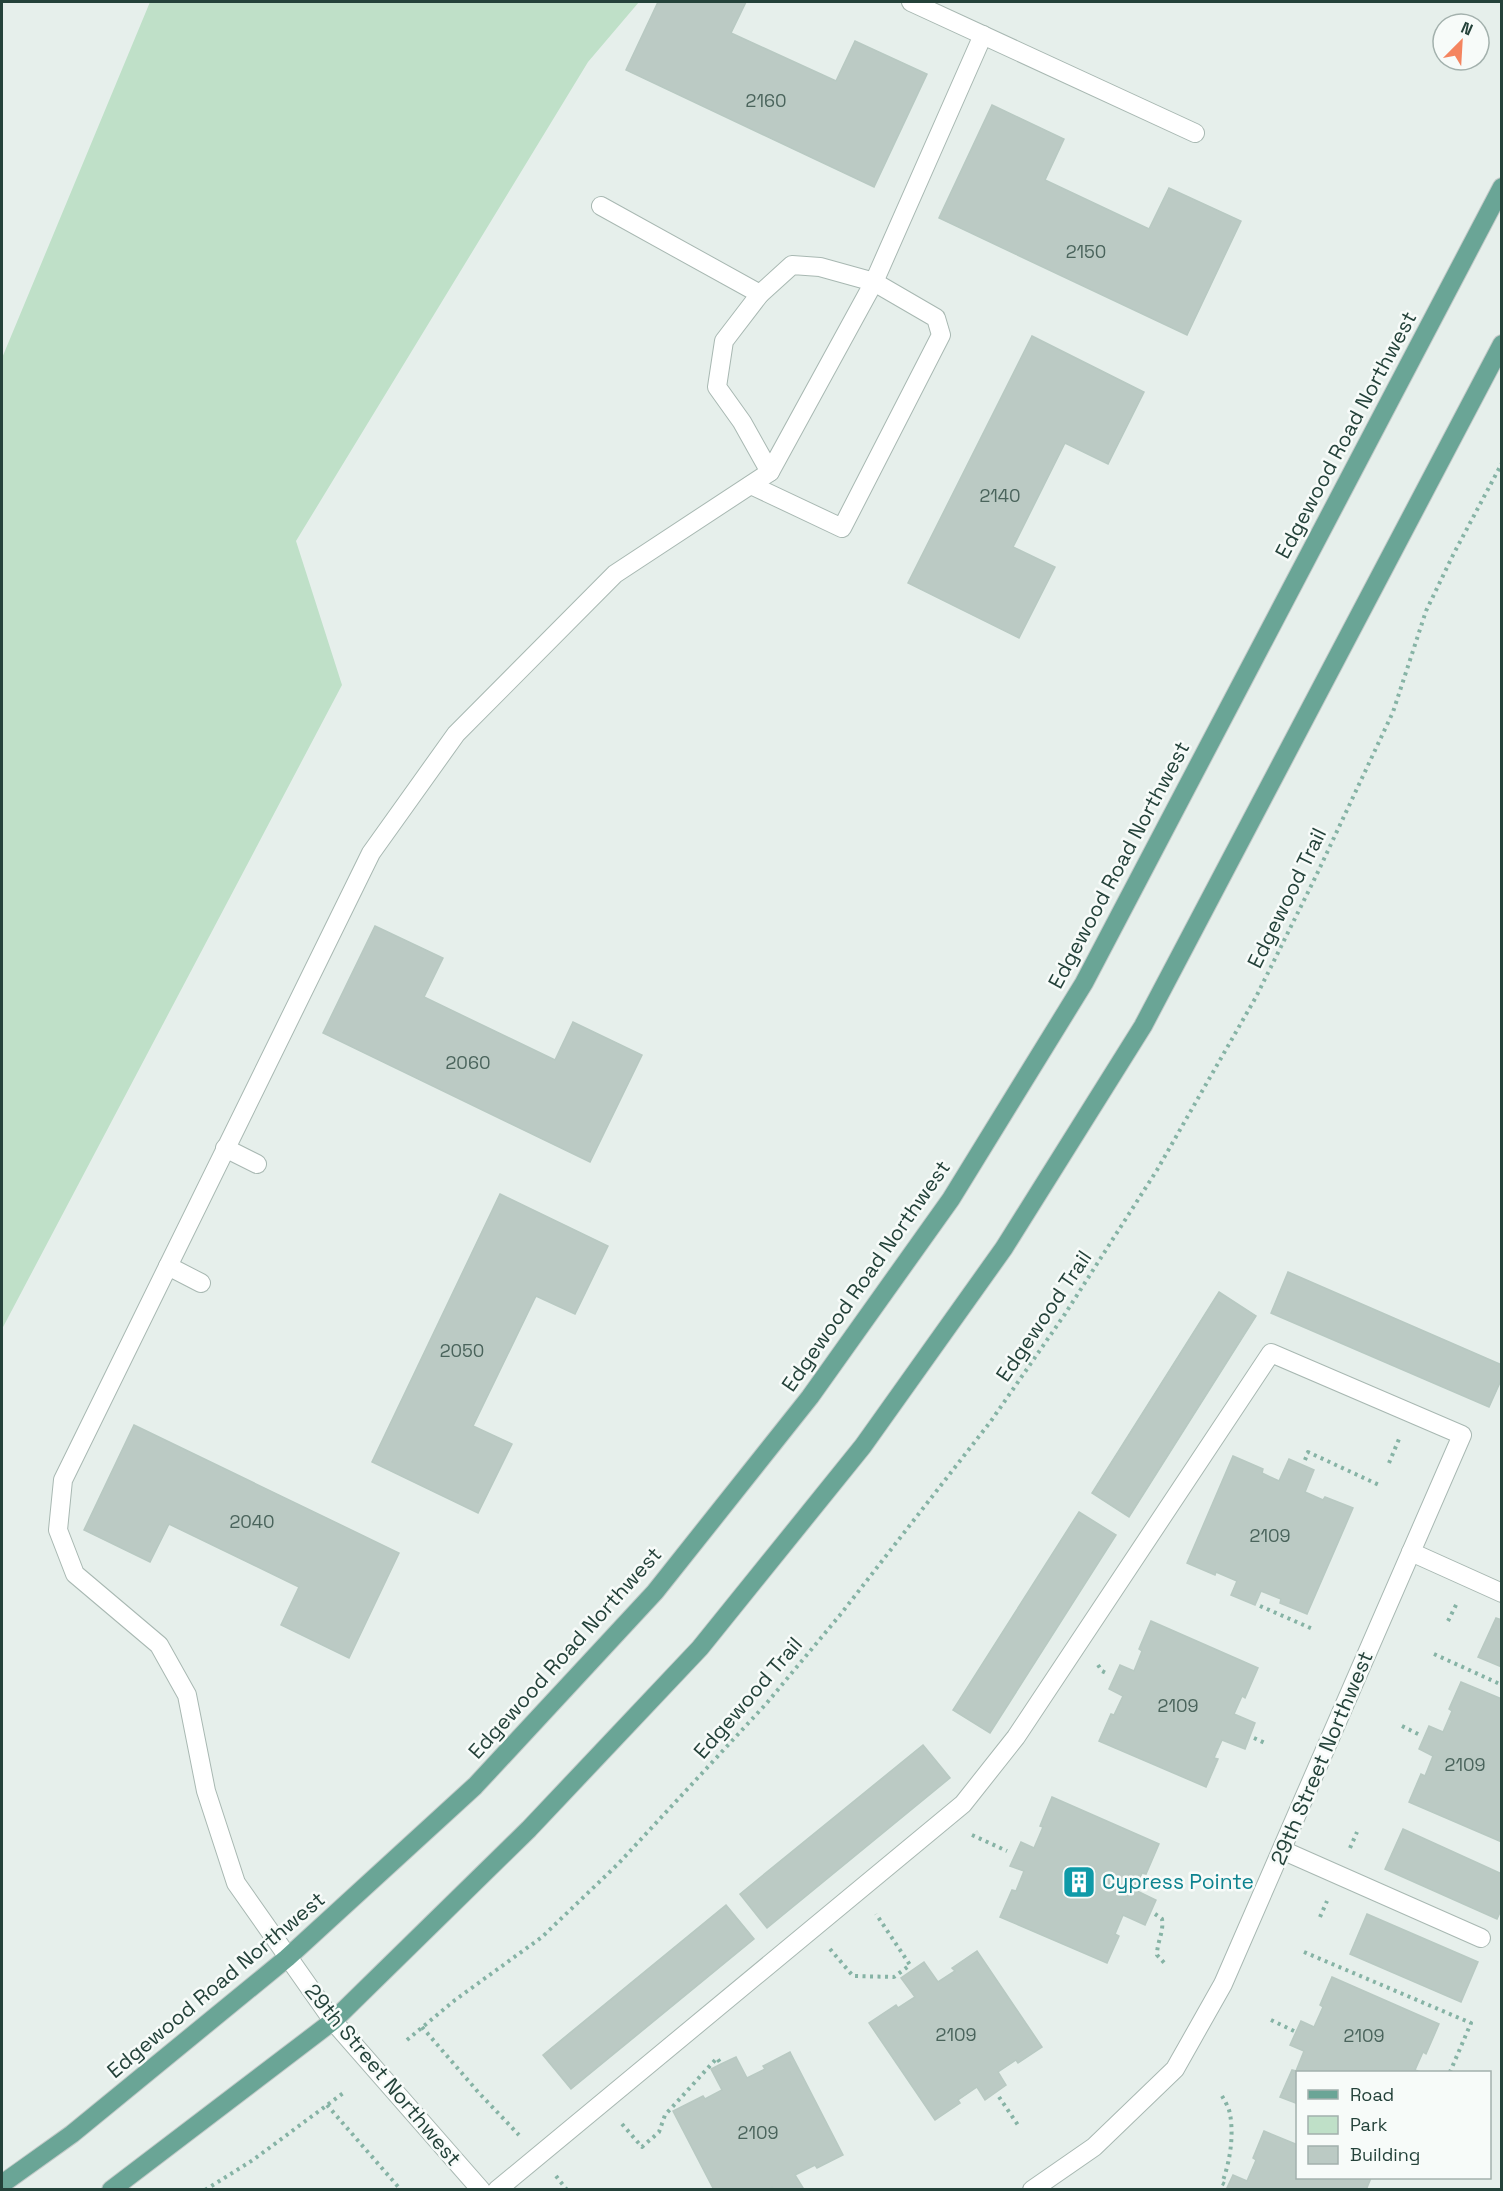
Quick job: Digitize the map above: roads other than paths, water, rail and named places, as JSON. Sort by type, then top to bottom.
[{"type":"main road","name":"Edgewood Road Northwest","points":[[2,2184],[72,2134],[287,1958],[475,1786],[655,1592],[810,1397],[951,1199],[1084,983],[1502,187]]},
{"type":"main road","points":[[111,2190],[333,2021],[529,1829],[700,1648],[863,1446],[1004,1248],[1143,1026],[1502,344]]},
{"type":"street","points":[[911,2],[1196,133]]},
{"type":"street","points":[[771,472],[874,282],[983,35]]},
{"type":"street","points":[[601,206],[760,294]]},
{"type":"street","points":[[751,485],[842,528],[941,335],[936,318],[874,282],[820,267],[792,265],[760,294],[724,341],[717,387],[742,422],[771,472]]},
{"type":"street","name":"29th Street Northwest","points":[[481,2190],[333,2021],[236,1883],[206,1791],[187,1695],[159,1645],[75,1574],[58,1530],[63,1480],[371,853],[456,734],[615,574],[771,472]]},
{"type":"street","points":[[225,1148],[257,1164]]},
{"type":"street","points":[[168,1266],[201,1283]]},
{"type":"street","name":"29th Street Northwest","points":[[497,2190],[963,1804],[1016,1737],[1271,1353],[1462,1435],[1223,1984],[1175,2069],[1094,2147],[1032,2190]]},
{"type":"street","points":[[1411,1552],[1502,1593]]},
{"type":"street","points":[[1282,1850],[1481,1938]]},
{"type":"place","name":"Cypress Pointe","points":[[1079,1882]]}]
